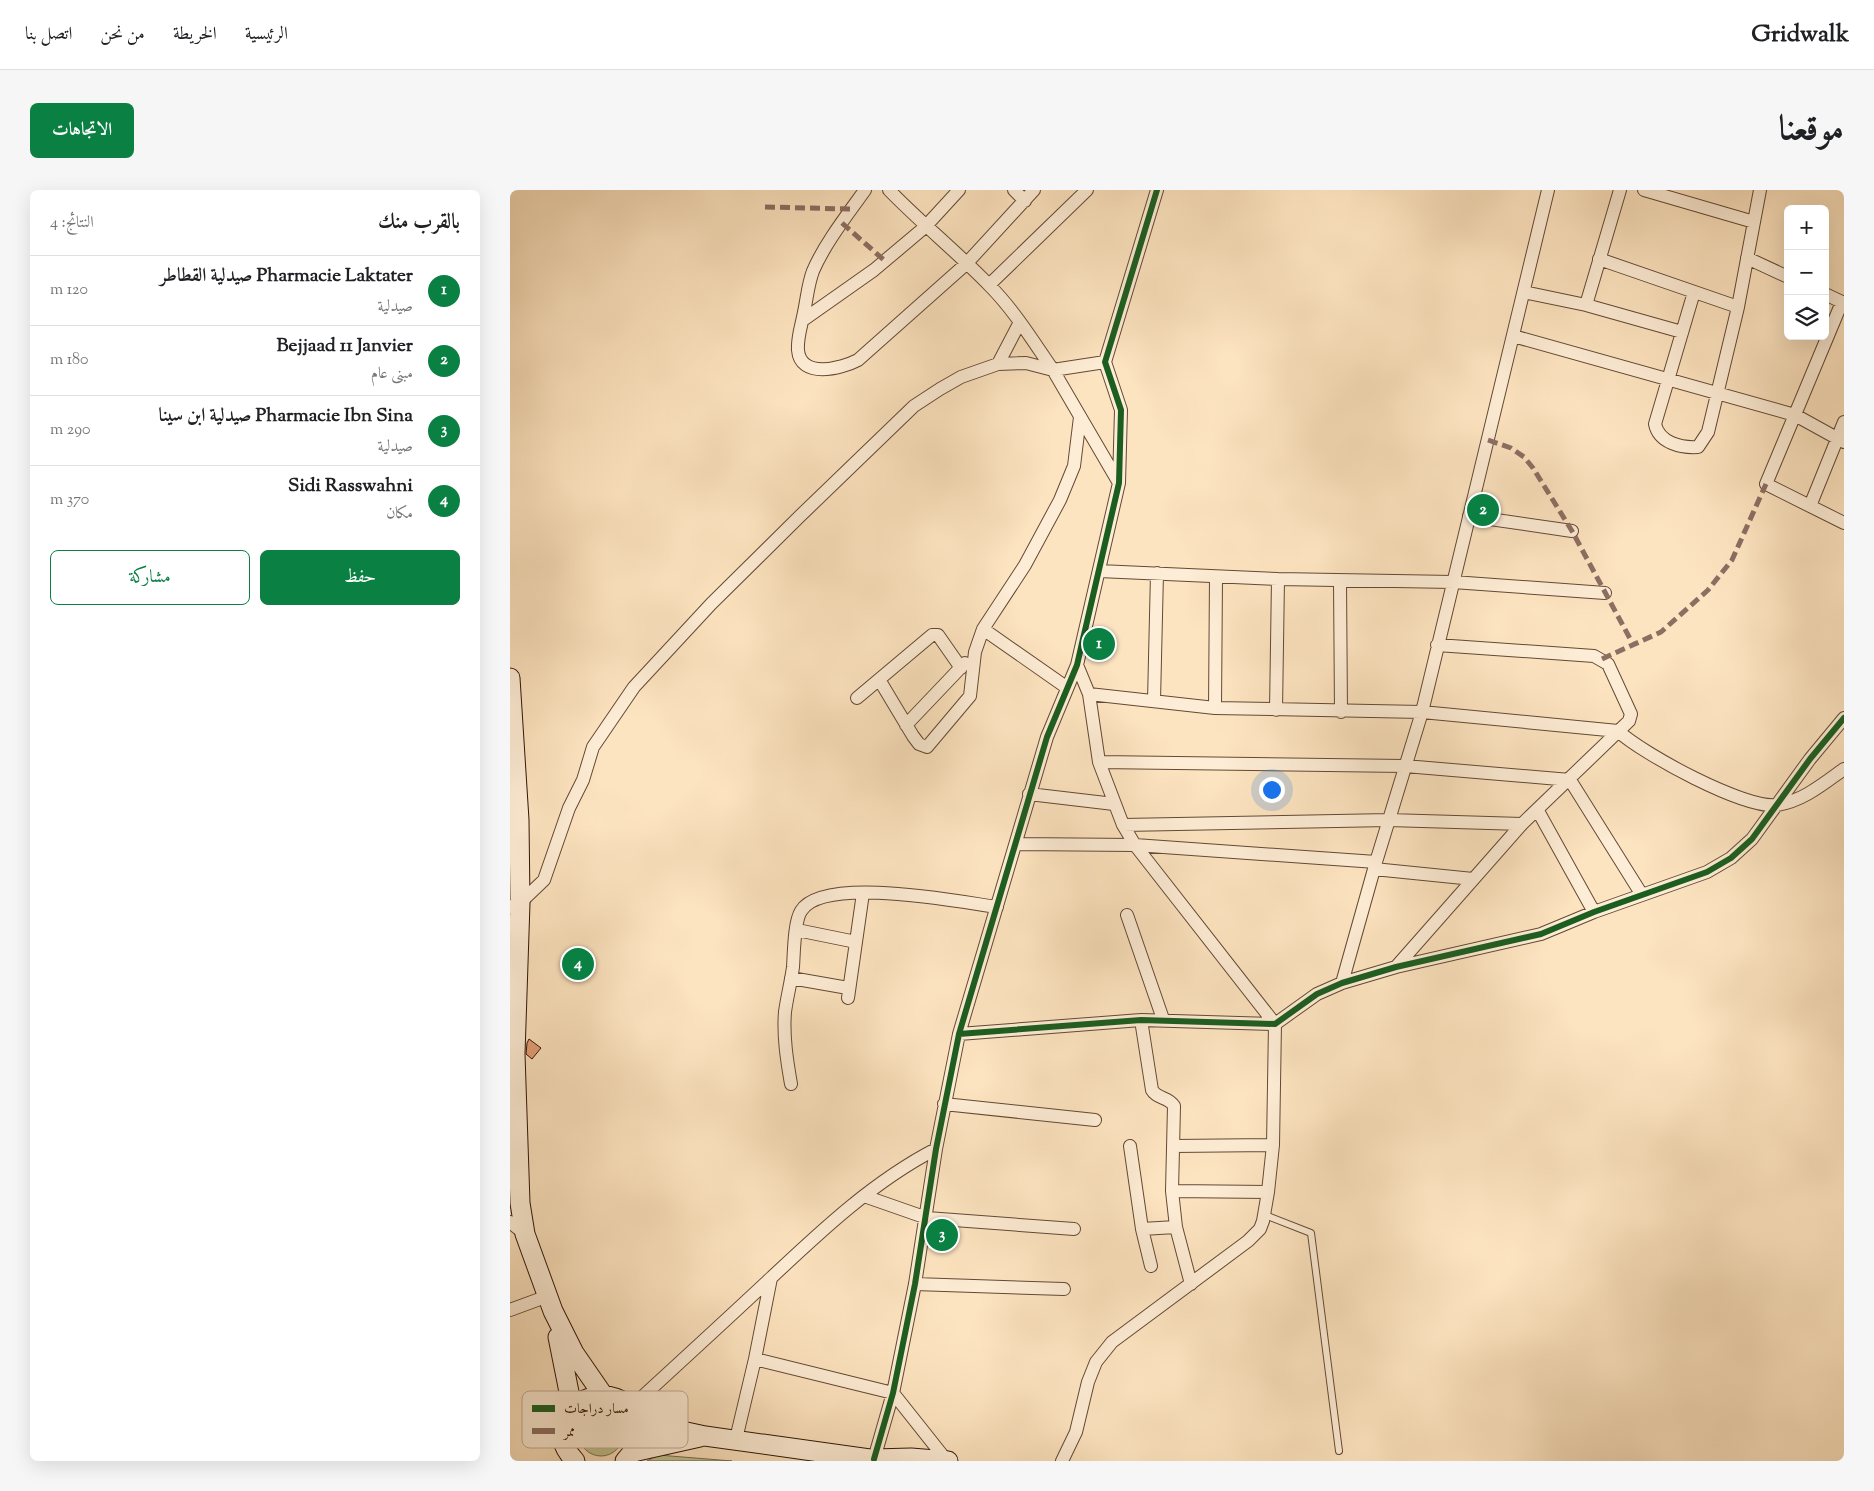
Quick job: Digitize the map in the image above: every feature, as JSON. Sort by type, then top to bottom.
[{"type":"main road","points":[[510,678],[519,820],[515,905],[513,1117],[520,1203],[525,1234],[550,1304],[574,1353],[600,1391]]},
{"type":"main road","points":[[550,1304],[569,1391]]},
{"type":"main road","points":[[688,1431],[705,1436],[879,1460],[911,1458],[947,1461]]},
{"type":"main road","points":[[688,1440],[705,1436]]},
{"type":"main road","points":[[629,1456],[659,1448]]},
{"type":"street","points":[[865,190],[814,270],[798,352],[805,365],[811,368],[822,369],[848,365],[858,360],[966,264],[1034,190]]},
{"type":"street","points":[[890,190],[925,227],[989,285],[1020,322],[1053,370],[1120,483]]},
{"type":"street","points":[[803,320],[874,270],[925,227],[958,190]]},
{"type":"street","points":[[1014,190],[1025,201]]},
{"type":"street","points":[[989,285],[1087,190]]},
{"type":"street","points":[[879,1460],[915,1284],[936,1149],[959,1034],[1047,737],[1066,687],[1077,665],[1120,483],[1121,410],[1105,362],[1157,190]]},
{"type":"street","points":[[1342,983],[1375,865],[1422,712],[1548,190]]},
{"type":"street","points":[[1586,305],[1620,190]]},
{"type":"street","points":[[1644,190],[1754,222]]},
{"type":"street","points":[[1694,292],[1655,424],[1657,434],[1672,443],[1698,447],[1708,432],[1718,393],[1738,307],[1760,190]]},
{"type":"street","points":[[1747,258],[1784,275]]},
{"type":"street","points":[[1599,260],[1738,307]]},
{"type":"street","points":[[1524,292],[1586,305],[1682,332]]},
{"type":"street","points":[[1827,295],[1843,302],[1766,484],[1844,523]]},
{"type":"street","points":[[998,364],[1020,322]]},
{"type":"street","points":[[1513,336],[1795,415],[1841,440]]},
{"type":"street","points":[[515,905],[544,880],[570,808],[583,780],[593,747],[634,687],[711,604],[914,406],[961,377],[998,364],[1026,363],[1053,370],[1105,362]]},
{"type":"street","points":[[880,681],[906,725],[923,747],[930,744],[970,696],[975,652],[983,629],[1025,565],[1060,500],[1074,466],[1080,417]]},
{"type":"street","points":[[1810,506],[1841,440],[1844,422]]},
{"type":"street","points":[[1469,516],[1572,531]]},
{"type":"street","points":[[1099,571],[1340,581],[1453,582],[1605,593]]},
{"type":"street","points":[[1154,701],[1158,573]]},
{"type":"street","points":[[1215,708],[1216,577]]},
{"type":"street","points":[[1276,710],[1278,579]]},
{"type":"street","points":[[1340,581],[1341,712]]},
{"type":"street","points":[[983,629],[1066,687]]},
{"type":"street","points":[[857,698],[935,634],[961,668]]},
{"type":"street","points":[[1396,968],[1522,824],[1538,811],[1630,721],[1630,708],[1608,664],[1602,659],[1594,656],[1437,645]]},
{"type":"street","points":[[906,725],[975,652]]},
{"type":"street","points":[[1062,1461],[1076,1432],[1088,1382],[1096,1362],[1112,1342],[1248,1241],[1260,1229],[1265,1215],[1273,1145],[1274,1024],[1135,845],[1123,825],[1099,762],[1089,694],[1077,665]]},
{"type":"street","points":[[1089,694],[1215,708],[1341,712],[1422,712],[1618,731],[1630,742],[1695,778],[1733,794],[1775,805],[1798,800],[1844,769]]},
{"type":"street","points":[[959,1034],[1163,1019],[1274,1024],[1317,994],[1342,983],[1396,968],[1541,934],[1594,912],[1707,872],[1731,858],[1752,839],[1810,758],[1844,718]]},
{"type":"street","points":[[1099,762],[1405,766],[1570,780]]},
{"type":"street","points":[[1570,780],[1642,895]]},
{"type":"street","points":[[1029,794],[1114,804]]},
{"type":"street","points":[[1538,811],[1594,912]]},
{"type":"street","points":[[1123,825],[1389,820],[1522,824]]},
{"type":"street","points":[[1016,844],[1135,845],[1375,865],[1473,879]]},
{"type":"street","points":[[792,1084],[787,1054],[785,1012],[798,918],[808,903],[836,893],[863,893],[900,894],[997,907]]},
{"type":"street","points":[[791,978],[848,993],[863,893]]},
{"type":"street","points":[[1127,916],[1163,1019]]},
{"type":"street","points":[[797,930],[856,942]]},
{"type":"street","points":[[1141,1020],[1152,1090],[1157,1096],[1173,1103],[1172,1191],[1176,1227],[1190,1284]]},
{"type":"street","points":[[944,1104],[1095,1120]]},
{"type":"street","points":[[1173,1146],[1273,1145]]},
{"type":"street","points":[[1130,1146],[1142,1229],[1152,1266]]},
{"type":"street","points":[[657,1391],[771,1278],[864,1196],[909,1163],[936,1149]]},
{"type":"street","points":[[1172,1191],[1268,1192]]},
{"type":"street","points":[[864,1196],[926,1218],[1074,1229]]},
{"type":"street","points":[[510,1222],[525,1234]]},
{"type":"street","points":[[1142,1229],[1176,1227]]},
{"type":"street","points":[[736,1440],[771,1278]]},
{"type":"street","points":[[915,1284],[1064,1289]]},
{"type":"street","points":[[510,1310],[550,1304]]},
{"type":"street","points":[[755,1359],[893,1393],[947,1461]]},
{"type":"lane","points":[[1265,1215],[1311,1233],[1339,1451]]},
{"type":"green space","points":[[584,1448],[618,1448],[610,1455],[605,1456],[592,1455]]},
{"type":"green space","points":[[658,1455],[732,1461],[647,1461]]},
{"type":"building","points":[[577,952],[589,963],[579,975],[567,964]]},
{"type":"building","points":[[529,1039],[541,1048],[532,1059],[526,1054]]},
{"type":"marked path","points":[[765,207],[851,209]]},
{"type":"marked path","points":[[842,223],[885,261]]},
{"type":"marked path","points":[[1488,440],[1511,448],[1524,457],[1533,468],[1572,531],[1634,646]]},
{"type":"marked path","points":[[1602,659],[1661,632],[1708,590],[1732,560],[1766,484]]},
{"type":"cycle path","points":[[874,1459],[893,1393],[915,1284],[936,1149],[959,1034],[1047,737],[1077,665],[1119,483],[1121,410],[1105,362],[1157,190]]},
{"type":"cycle path","points":[[959,1034],[1141,1020],[1275,1024],[1317,994],[1342,983],[1396,967],[1541,934],[1594,912],[1707,872],[1731,858],[1752,839],[1810,759],[1844,718]]},
{"type":"place","name":"Bejjaad 11 Janvier","points":[[1483,510]]},
{"type":"place","name":"Pharmacie Laktater صيدلية القطاطر","points":[[1099,644]]},
{"type":"place","name":"Sidi Rasswahni","points":[[578,964]]},
{"type":"place","name":"Pharmacie Ibn Sina صيدلية ابن سينا","points":[[942,1235]]}]
